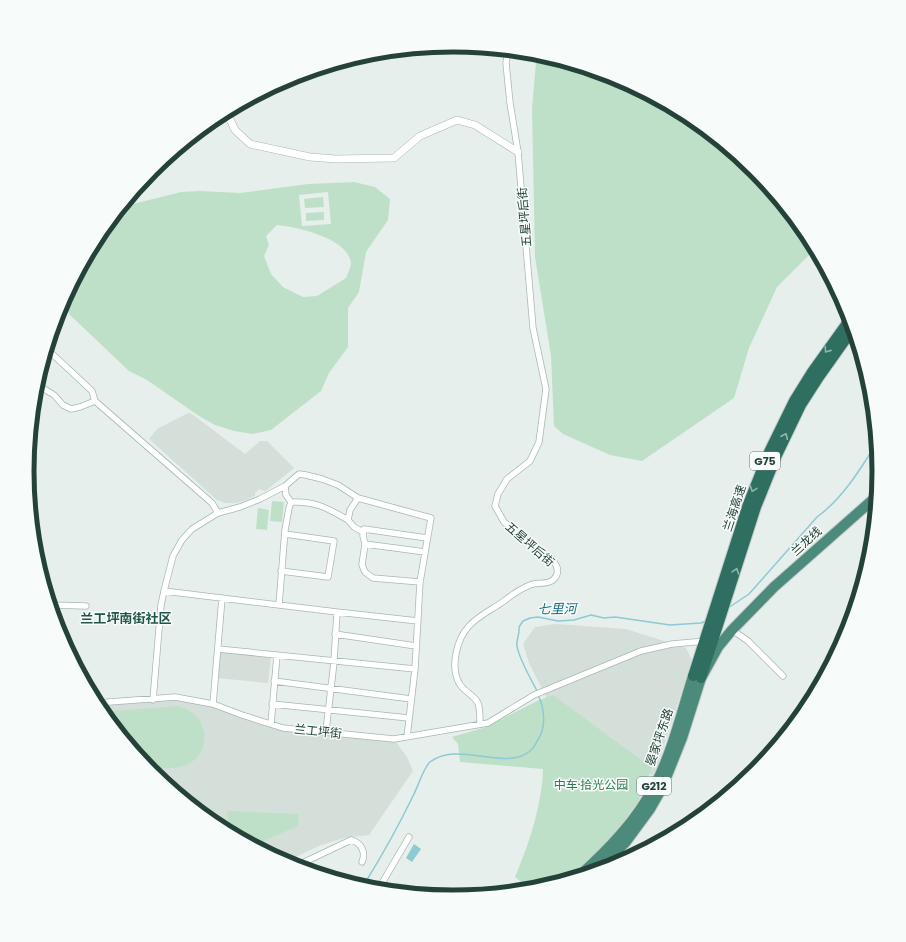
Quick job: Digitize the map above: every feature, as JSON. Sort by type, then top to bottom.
[{"type":"highway","name":"兰海高速","points":[[697,677],[714,641],[712,624],[750,497],[758,476],[780,427],[794,401],[812,372],[845,325]]},
{"type":"highway","name":"兰海高速","points":[[712,624],[724,608],[756,507],[788,430],[801,405],[849,334]]},
{"type":"highway","name":"兰龙线","points":[[714,641],[732,630],[774,587],[871,501]]},
{"type":"highway","name":"兰龙线","points":[[714,641],[755,606]]},
{"type":"highway","name":"兰龙线","points":[[697,677],[718,647],[714,641]]},
{"type":"highway","name":"晏家坪东路","points":[[607,860],[625,843],[638,825],[659,786],[679,745],[697,677]]},
{"type":"highway","name":"晏家坪东路","points":[[587,868],[619,838],[659,786]]},
{"type":"street","points":[[507,56],[506,63],[510,103],[518,152]]},
{"type":"street","points":[[229,117],[235,130],[250,144],[310,158],[394,158],[420,136],[457,120],[475,125],[518,152]]},
{"type":"street","name":"五星坪后街","points":[[480,724],[479,705],[476,700],[459,684],[456,674],[455,662],[462,637],[470,625],[517,590],[532,584],[551,581],[555,579],[558,572],[556,564],[553,561],[504,522],[495,506],[498,494],[507,479],[530,461],[539,442],[546,389],[533,328],[518,152]]},
{"type":"street","points":[[51,353],[92,391],[95,401],[212,503],[218,513]]},
{"type":"street","points":[[42,388],[54,395],[63,405],[71,409],[80,408],[95,401]]},
{"type":"street","points":[[153,700],[161,605],[173,556],[182,540],[192,528],[218,513],[255,501],[286,486],[299,474],[306,475],[338,485],[358,498],[431,518],[420,582],[415,669],[407,737]]},
{"type":"street","points":[[286,486],[286,495],[291,502]]},
{"type":"street","points":[[348,520],[350,510],[358,498]]},
{"type":"street","points":[[291,502],[303,501],[318,504],[348,520],[354,527],[363,532]]},
{"type":"street","points":[[279,605],[285,534],[291,502]]},
{"type":"street","points":[[363,532],[364,529],[427,538]]},
{"type":"street","points":[[363,532],[365,544],[362,565],[365,572],[373,578],[420,582]]},
{"type":"street","points":[[282,571],[328,577],[334,541],[285,534]]},
{"type":"street","points":[[365,544],[425,552]]},
{"type":"street","points":[[164,591],[418,621]]},
{"type":"street","points":[[213,704],[222,598]]},
{"type":"street","points":[[56,605],[86,606]]},
{"type":"street","points":[[326,731],[334,662],[337,612]]},
{"type":"street","points":[[732,630],[748,641],[783,676]]},
{"type":"street","points":[[335,634],[416,646]]},
{"type":"street","name":"兰工坪街","points":[[104,703],[153,700],[176,697],[213,704],[282,728],[326,731],[394,739],[488,723],[534,695],[641,651],[672,644],[714,641]]},
{"type":"street","points":[[218,650],[415,669]]},
{"type":"street","points":[[271,724],[277,655]]},
{"type":"street","points":[[274,681],[411,699]]},
{"type":"street","points":[[272,704],[409,718]]},
{"type":"street","points":[[382,884],[409,837]]},
{"type":"street","points":[[304,862],[351,840],[359,844],[362,848],[364,857],[362,862]]},
{"type":"shaded area","points":[[188,413],[192,414],[245,454],[260,441],[267,441],[294,468],[265,491],[259,489],[255,493],[255,496],[246,500],[236,503],[225,503],[217,500],[149,439],[157,429]]},
{"type":"shaded area","points":[[556,624],[626,629],[686,648],[692,660],[657,767],[652,776],[562,704],[552,709],[529,663],[523,644],[535,627]]},
{"type":"shaded area","points":[[219,651],[271,656],[268,683],[216,678]]},
{"type":"shaded area","points":[[175,697],[213,704],[283,728],[394,739],[407,757],[413,771],[369,835],[344,838],[321,845],[293,858],[243,834],[198,803],[177,786],[138,747],[104,702]]},
{"type":"green space","points":[[537,60],[561,66],[588,74],[613,84],[638,95],[686,123],[729,156],[749,175],[785,216],[811,253],[777,287],[749,348],[734,398],[642,461],[610,455],[563,434],[554,426],[551,356],[535,257],[532,108]]},
{"type":"green space","points":[[354,182],[375,187],[390,199],[388,220],[366,252],[359,292],[348,308],[348,347],[329,373],[321,391],[271,430],[253,434],[234,431],[215,425],[199,416],[147,380],[129,371],[70,315],[67,309],[90,261],[130,205],[181,192],[200,191],[240,193],[308,184]],"holes":[[[328,192],[331,224],[302,226],[299,195]],[[277,225],[297,228],[320,235],[332,241],[348,254],[351,263],[346,278],[317,296],[303,297],[283,287],[271,274],[264,256],[269,245],[266,236]]]},
{"type":"green space","points":[[323,197],[324,207],[305,208],[304,199]]},
{"type":"green space","points":[[324,212],[324,220],[306,221],[306,213]]},
{"type":"green space","points":[[272,501],[284,502],[282,522],[270,521]]},
{"type":"green space","points":[[258,508],[269,510],[267,530],[256,529]]},
{"type":"green space","name":"中车·拾光公园","points":[[553,695],[652,768],[638,802],[609,841],[575,872],[523,884],[515,877],[534,824],[540,796],[543,769],[460,762],[458,744],[452,737],[486,727],[537,701]]},
{"type":"green space","points":[[178,706],[188,710],[197,717],[204,730],[205,737],[202,750],[193,761],[186,765],[173,768],[159,769],[138,747],[110,711]]},
{"type":"green space","points":[[227,811],[299,814],[298,826],[260,843],[228,824]]},
{"type":"water","points":[[414,844],[421,849],[412,862],[406,858]]},
{"type":"waterway","name":"七里河","points":[[728,608],[749,594],[817,517],[835,502],[857,474],[871,451]]},
{"type":"waterway","name":"七里河","points":[[537,691],[523,663],[517,646],[519,627],[523,621],[530,618],[538,617],[558,621],[574,620],[591,615],[604,618],[615,617],[670,625],[701,623],[706,621]]},
{"type":"waterway","name":"七里河","points":[[366,881],[403,817],[428,764],[441,756],[454,754],[508,758],[520,757],[530,751],[540,736],[544,721],[542,705],[538,695]]},
{"type":"district","name":"兰工坪南街社区","points":[[126,618]]}]
